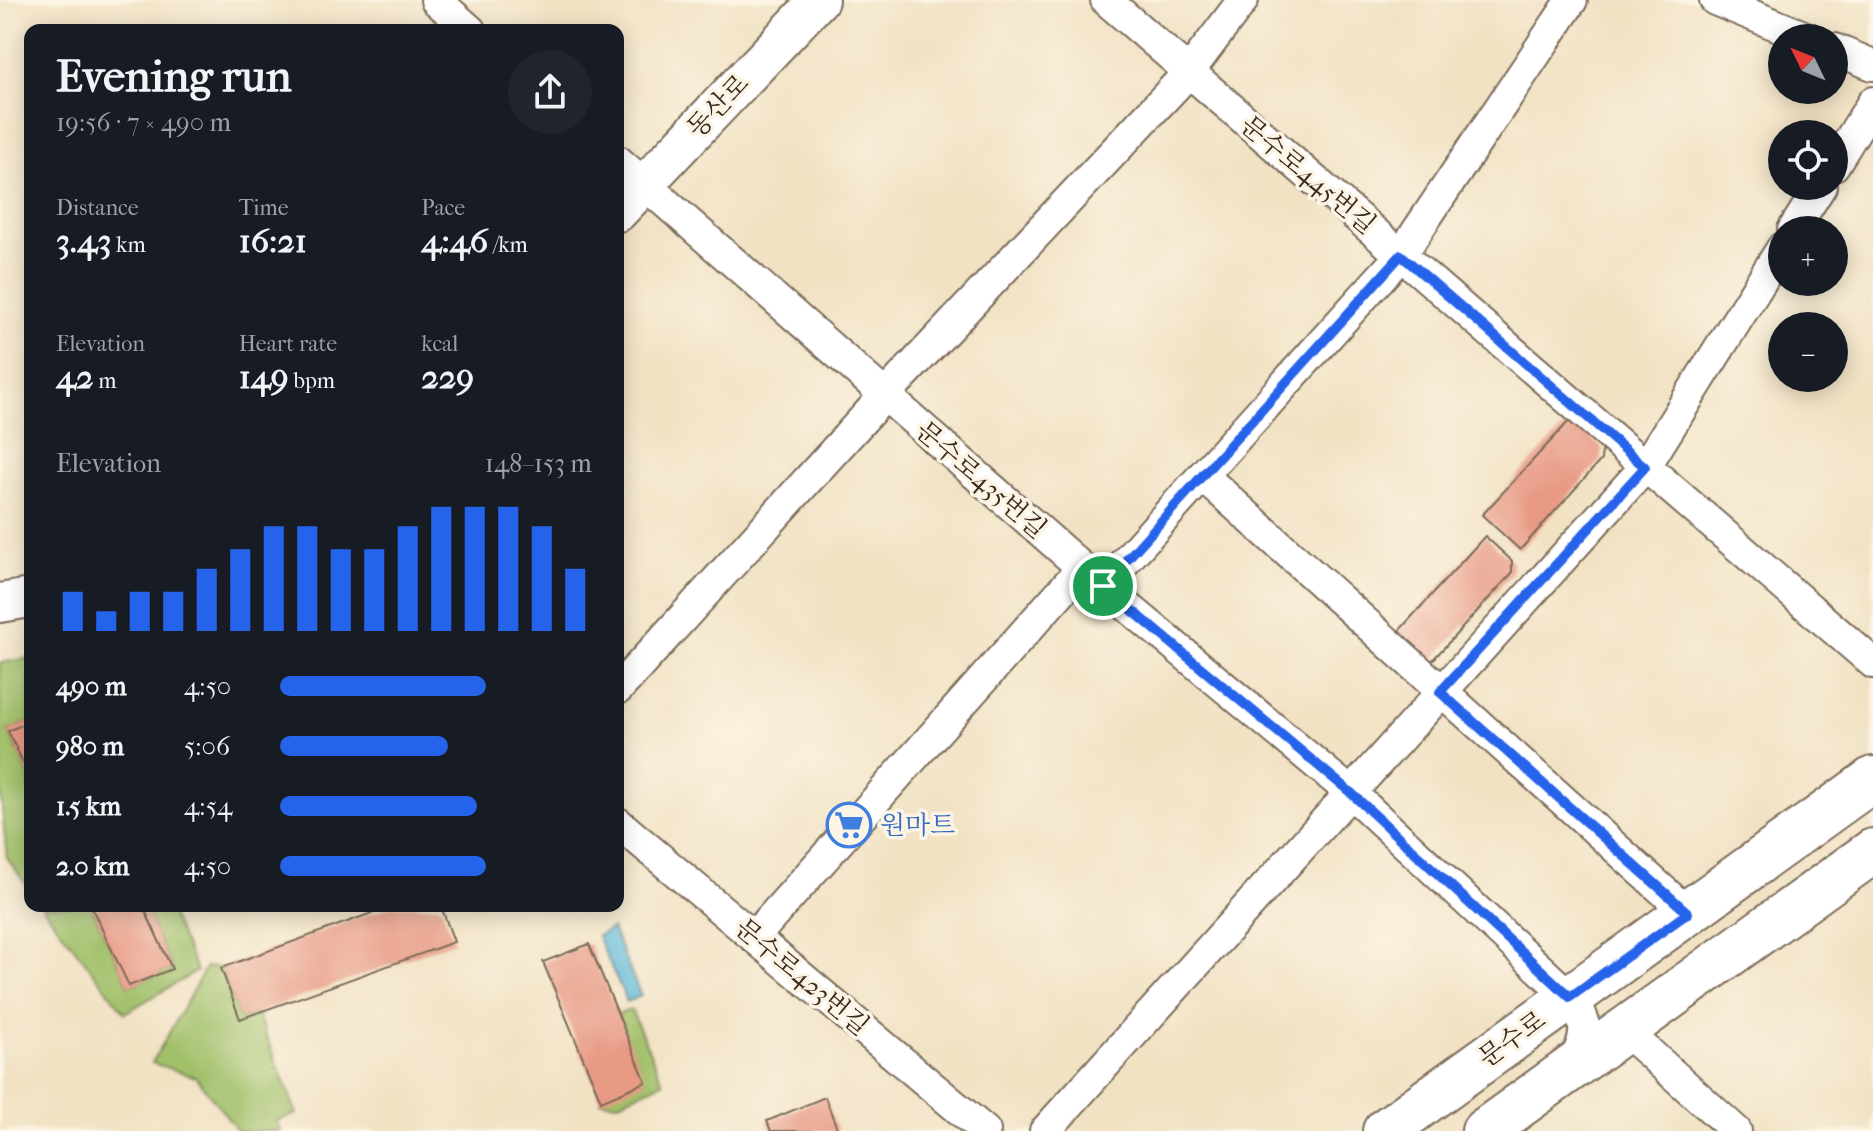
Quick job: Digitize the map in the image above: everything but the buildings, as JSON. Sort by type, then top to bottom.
[{"type":"main road","name":"문수로","points":[[1385,1131],[1873,779]]},
{"type":"main road","points":[[1785,842],[1747,879],[1740,894],[1740,909],[1750,917],[1766,916],[1817,891]]},
{"type":"main road","points":[[1484,1131],[1873,851]]},
{"type":"street","points":[[436,0],[463,24]]},
{"type":"street","name":"동산로","points":[[624,194],[631,172],[819,0]]},
{"type":"street","name":"문수로445번길","points":[[1106,0],[1873,663]]},
{"type":"street","points":[[624,682],[885,395],[1188,73],[1243,0]]},
{"type":"street","points":[[754,937],[1092,577],[1203,476],[1401,255],[1572,0]]},
{"type":"street","points":[[1715,0],[1774,24]]},
{"type":"street","points":[[1848,55],[1873,65]]},
{"type":"street","points":[[1848,142],[1873,102]]},
{"type":"street","name":"문수로435번길","points":[[631,172],[1092,577],[1350,792],[1570,997]]},
{"type":"street","points":[[1045,1131],[1645,467],[1768,270]]},
{"type":"street","points":[[1203,476],[1688,913]]},
{"type":"street","points":[[0,603],[24,599]]},
{"type":"street","name":"문수로423번길","points":[[624,828],[985,1131]]},
{"type":"street","points":[[1564,1073],[1578,1053],[1585,1034],[1582,1015],[1570,997]]},
{"type":"street","points":[[1624,1030],[1736,1131]]},
{"type":"green space","points":[[24,659],[24,724],[8,731],[24,764],[24,882],[7,858],[1,798],[0,663]]},
{"type":"green space","points":[[47,912],[94,912],[129,986],[172,969],[146,912],[170,912],[197,971],[125,1013]]},
{"type":"green space","points":[[206,967],[221,968],[240,1019],[257,1014],[297,1114],[276,1121],[281,1131],[238,1131],[196,1077],[152,1063]]},
{"type":"green space","points":[[631,1010],[663,1082],[617,1103],[601,1101],[618,1014]]},
{"type":"water","points":[[612,928],[641,996],[627,1002],[597,936]]},
{"type":"place","name":"원마트","points":[[849,825]]},
{"type":"route","points":[[1401,255],[1645,467],[1440,692],[1688,913],[1570,997],[1350,792],[1103,586],[1401,255]]}]
